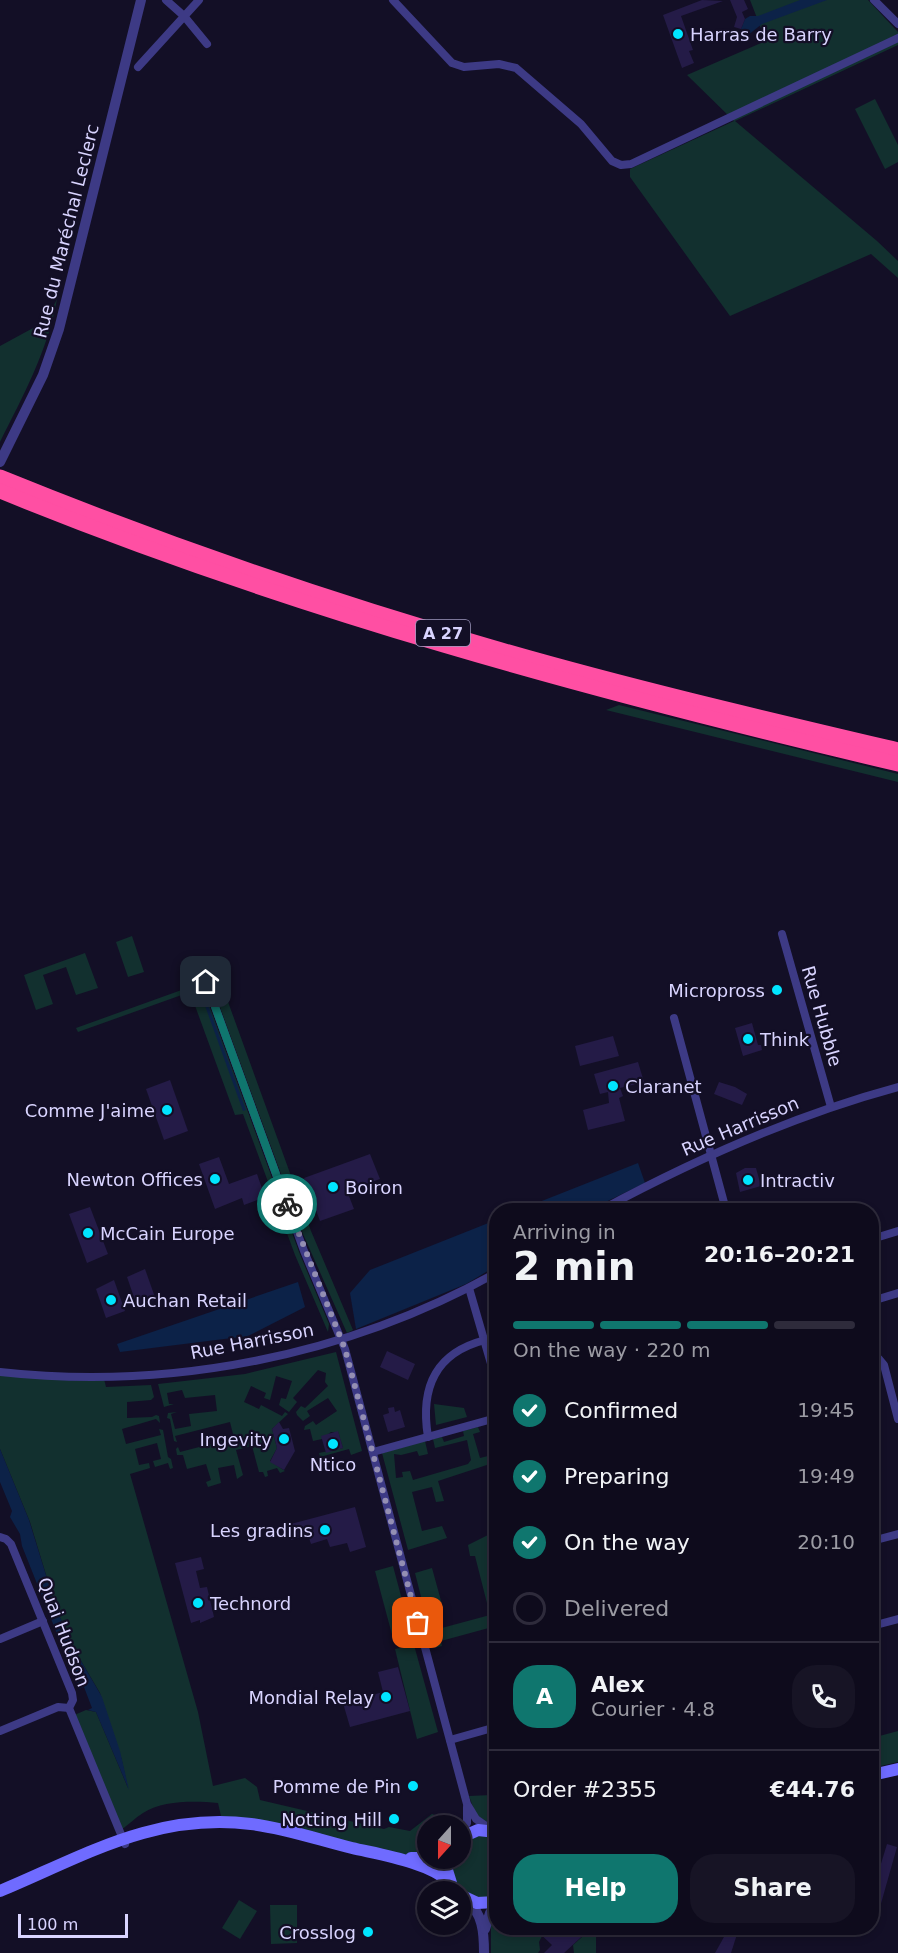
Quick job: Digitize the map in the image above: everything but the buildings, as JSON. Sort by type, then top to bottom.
[{"type":"highway","name":"A 27","points":[[0,477],[200,553],[418,625],[657,692],[898,750]]},
{"type":"highway","name":"A 27","points":[[0,491],[188,563],[436,644],[623,697],[898,764]]},
{"type":"main road","points":[[879,1773],[898,1769]]},
{"type":"main road","points":[[0,1891],[62,1866],[96,1848],[168,1827],[216,1823],[249,1824],[372,1852],[431,1870],[444,1881]]},
{"type":"main road","points":[[471,1833],[478,1830],[489,1831]]},
{"type":"main road","points":[[372,1852],[417,1859]]},
{"type":"main road","points":[[471,1899],[481,1904],[489,1903]]},
{"type":"street","name":"Rue du Maréchal Leclerc","points":[[0,462],[43,375],[61,323],[141,0]]},
{"type":"street","points":[[166,0],[184,16],[207,44]]},
{"type":"street","points":[[138,67],[199,0]]},
{"type":"street","points":[[393,0],[452,63],[468,68],[504,64],[520,71],[550,100],[581,124],[612,161],[621,165],[631,164],[898,38]]},
{"type":"street","points":[[874,0],[898,24]]},
{"type":"street","name":"Rue Hubble","points":[[782,934],[831,1107]]},
{"type":"street","points":[[206,982],[302,1246],[341,1340],[467,1803],[476,1819],[489,1827]]},
{"type":"street","points":[[674,1018],[724,1203]]},
{"type":"street","name":"Rue Harrisson","points":[[615,1203],[755,1135],[831,1107],[898,1087]]},
{"type":"street","points":[[879,1237],[898,1231]]},
{"type":"street","name":"Rue Harrisson","points":[[0,1372],[80,1377],[174,1372],[260,1360],[341,1340],[413,1313],[489,1277]]},
{"type":"street","points":[[469,1288],[489,1355]]},
{"type":"street","points":[[879,1299],[898,1293]]},
{"type":"street","points":[[428,1437],[426,1403],[434,1375],[452,1354],[466,1346],[485,1340]]},
{"type":"street","points":[[879,1359],[884,1365],[898,1419]]},
{"type":"street","points":[[373,1452],[489,1420]]},
{"type":"street","points":[[879,1539],[898,1534]]},
{"type":"street","name":"Quai Hudson","points":[[0,1537],[11,1544],[43,1621],[72,1693],[73,1701],[69,1708],[124,1841]]},
{"type":"street","points":[[879,1624],[898,1619]]},
{"type":"street","points":[[0,1639],[43,1621]]},
{"type":"street","points":[[0,1731],[58,1707],[69,1708]]},
{"type":"street","points":[[450,1740],[489,1729]]},
{"type":"street","points":[[467,1803],[467,1815]]},
{"type":"street","points":[[471,1906],[479,1915],[484,1941]]},
{"type":"street","points":[[484,1953],[489,1915]]},
{"type":"green space","points":[[750,0],[868,0],[898,32],[898,45],[735,121],[898,261],[898,278],[871,254],[730,316],[630,177],[630,169],[734,121],[687,75],[766,41]]},
{"type":"green space","points":[[875,99],[898,145],[898,162],[885,169],[855,109]]},
{"type":"green space","points":[[57,299],[41,355],[0,442],[0,346],[46,321]]},
{"type":"green space","points":[[619,705],[898,774],[898,782],[606,710]]},
{"type":"green space","points":[[132,936],[144,972],[128,977],[116,942]]},
{"type":"green space","points":[[85,953],[98,988],[76,995],[66,967],[43,975],[53,1004],[36,1010],[24,975]]},
{"type":"green space","points":[[219,977],[311,1231],[353,1330],[347,1333],[303,1234],[210,980]]},
{"type":"green space","points":[[201,983],[299,1252],[329,1324],[328,1332],[295,1255],[243,1114],[235,1115],[190,992],[78,1032],[76,1028]]},
{"type":"green space","points":[[336,1352],[362,1451],[351,1455],[349,1449],[320,1457],[319,1453],[343,1448],[338,1432],[331,1432],[322,1439],[313,1441],[310,1429],[304,1430],[305,1426],[313,1421],[316,1425],[337,1411],[328,1398],[307,1411],[310,1416],[303,1421],[297,1415],[296,1412],[301,1406],[305,1408],[328,1386],[325,1382],[326,1373],[318,1370],[293,1398],[297,1402],[289,1412],[279,1405],[281,1398],[286,1399],[292,1381],[276,1376],[270,1400],[264,1398],[266,1393],[251,1386],[244,1402],[259,1409],[261,1405],[282,1416],[285,1412],[288,1414],[272,1429],[277,1448],[270,1461],[285,1471],[280,1473],[277,1468],[267,1471],[268,1476],[265,1477],[263,1472],[259,1472],[252,1446],[236,1450],[243,1475],[237,1479],[234,1465],[218,1468],[221,1483],[208,1487],[206,1482],[211,1480],[206,1464],[187,1469],[183,1455],[177,1455],[178,1447],[180,1452],[234,1438],[230,1422],[175,1436],[177,1442],[174,1441],[170,1419],[167,1418],[168,1413],[177,1412],[171,1414],[175,1429],[191,1426],[189,1414],[217,1411],[215,1395],[185,1398],[182,1390],[167,1393],[169,1404],[174,1404],[164,1407],[158,1384],[245,1374]]},
{"type":"green space","points":[[0,1372],[104,1379],[106,1387],[151,1385],[154,1397],[151,1400],[127,1402],[127,1418],[156,1415],[159,1416],[160,1423],[156,1419],[122,1429],[126,1444],[161,1435],[159,1429],[163,1430],[168,1457],[171,1459],[173,1468],[170,1469],[168,1463],[155,1467],[153,1461],[161,1459],[157,1443],[135,1449],[139,1465],[149,1463],[150,1468],[130,1474],[198,1712],[213,1786],[245,1778],[257,1787],[260,1800],[384,1829],[389,1827],[410,1831],[417,1826],[417,1856],[397,1854],[221,1816],[218,1803],[189,1802],[160,1806],[143,1813],[120,1831],[72,1716],[86,1710],[96,1712],[128,1788],[121,1757],[100,1693],[77,1654],[57,1611],[30,1522],[0,1449]]},
{"type":"green space","points":[[434,1404],[464,1408],[467,1417],[436,1425]]},
{"type":"green space","points":[[478,1427],[480,1432],[473,1434],[480,1458],[489,1456],[489,1464],[438,1481],[444,1501],[436,1502],[432,1487],[412,1492],[422,1531],[442,1526],[447,1538],[408,1550],[382,1453],[425,1441],[428,1454],[419,1456],[417,1451],[401,1455],[394,1454],[396,1478],[403,1477],[402,1472],[410,1471],[413,1480],[468,1464],[471,1460],[467,1440],[435,1448],[433,1439],[442,1437],[444,1442],[464,1436],[463,1431]]},
{"type":"green space","points":[[489,1534],[489,1611],[475,1556],[470,1556],[468,1545]]},
{"type":"green space","points":[[393,1566],[412,1637],[394,1642],[375,1571]]},
{"type":"green space","points":[[432,1568],[443,1608],[433,1611],[438,1629],[489,1615],[489,1628],[441,1641],[442,1646],[434,1648],[415,1573]]},
{"type":"green space","points":[[414,1645],[438,1732],[417,1739],[395,1649]]},
{"type":"green space","points":[[898,1731],[898,1762],[879,1766],[879,1736]]},
{"type":"green space","points":[[489,1795],[489,1823],[476,1815],[469,1796]]},
{"type":"green space","points":[[474,1835],[489,1836],[489,1899],[482,1900],[471,1895],[471,1881],[454,1881],[453,1869],[471,1869],[471,1837]]},
{"type":"green space","points":[[239,1900],[257,1911],[240,1939],[222,1928]]},
{"type":"green space","points":[[270,1905],[297,1905],[297,1943],[271,1944]]},
{"type":"green space","points":[[491,1935],[542,1936],[538,1953],[491,1953]]},
{"type":"green space","points":[[584,1935],[596,1936],[596,1953],[574,1953],[573,1945]]},
{"type":"water","points":[[800,0],[827,0],[762,24],[748,35],[741,29],[745,19],[750,16],[758,16]]},
{"type":"water","points":[[202,988],[246,1110],[243,1111],[199,989]]},
{"type":"water","points":[[638,1163],[645,1183],[604,1203],[537,1203]]},
{"type":"water","points":[[489,1223],[489,1270],[466,1284],[356,1329],[350,1293],[370,1270]]},
{"type":"water","points":[[298,1282],[305,1307],[248,1336],[120,1352],[117,1344]]},
{"type":"water","points":[[0,1449],[29,1520],[57,1611],[77,1654],[102,1697],[120,1751],[129,1790],[96,1712],[88,1710],[92,1708],[84,1687],[79,1689],[22,1546],[20,1534],[10,1517],[12,1511],[0,1482]]},
{"type":"way so far","points":[[287,1204],[345,1349],[418,1623]]},
{"type":"place","name":"Harras de Barry","points":[[678,34]]},
{"type":"place","name":"Micropross","points":[[777,990]]},
{"type":"place","name":"Think","points":[[748,1039]]},
{"type":"place","name":"Claranet","points":[[613,1086]]},
{"type":"place","name":"Comme J'aime","points":[[167,1110]]},
{"type":"place","name":"Newton Offices","points":[[215,1179]]},
{"type":"place","name":"Intractiv","points":[[748,1180]]},
{"type":"place","name":"Boiron","points":[[333,1187]]},
{"type":"place","name":"McCain Europe","points":[[88,1233]]},
{"type":"place","name":"Auchan Retail","points":[[111,1300]]},
{"type":"place","name":"Ingevity","points":[[284,1439]]},
{"type":"place","name":"Ntico","points":[[333,1444]]},
{"type":"place","name":"Les gradins","points":[[325,1530]]},
{"type":"place","name":"Technord","points":[[198,1603]]},
{"type":"place","name":"Mondial Relay","points":[[386,1697]]},
{"type":"place","name":"Pomme de Pin","points":[[413,1786]]},
{"type":"place","name":"Notting Hill","points":[[394,1819]]},
{"type":"place","name":"Crosslog","points":[[368,1932]]},
{"type":"route","points":[[206,982],[287,1204]]}]
